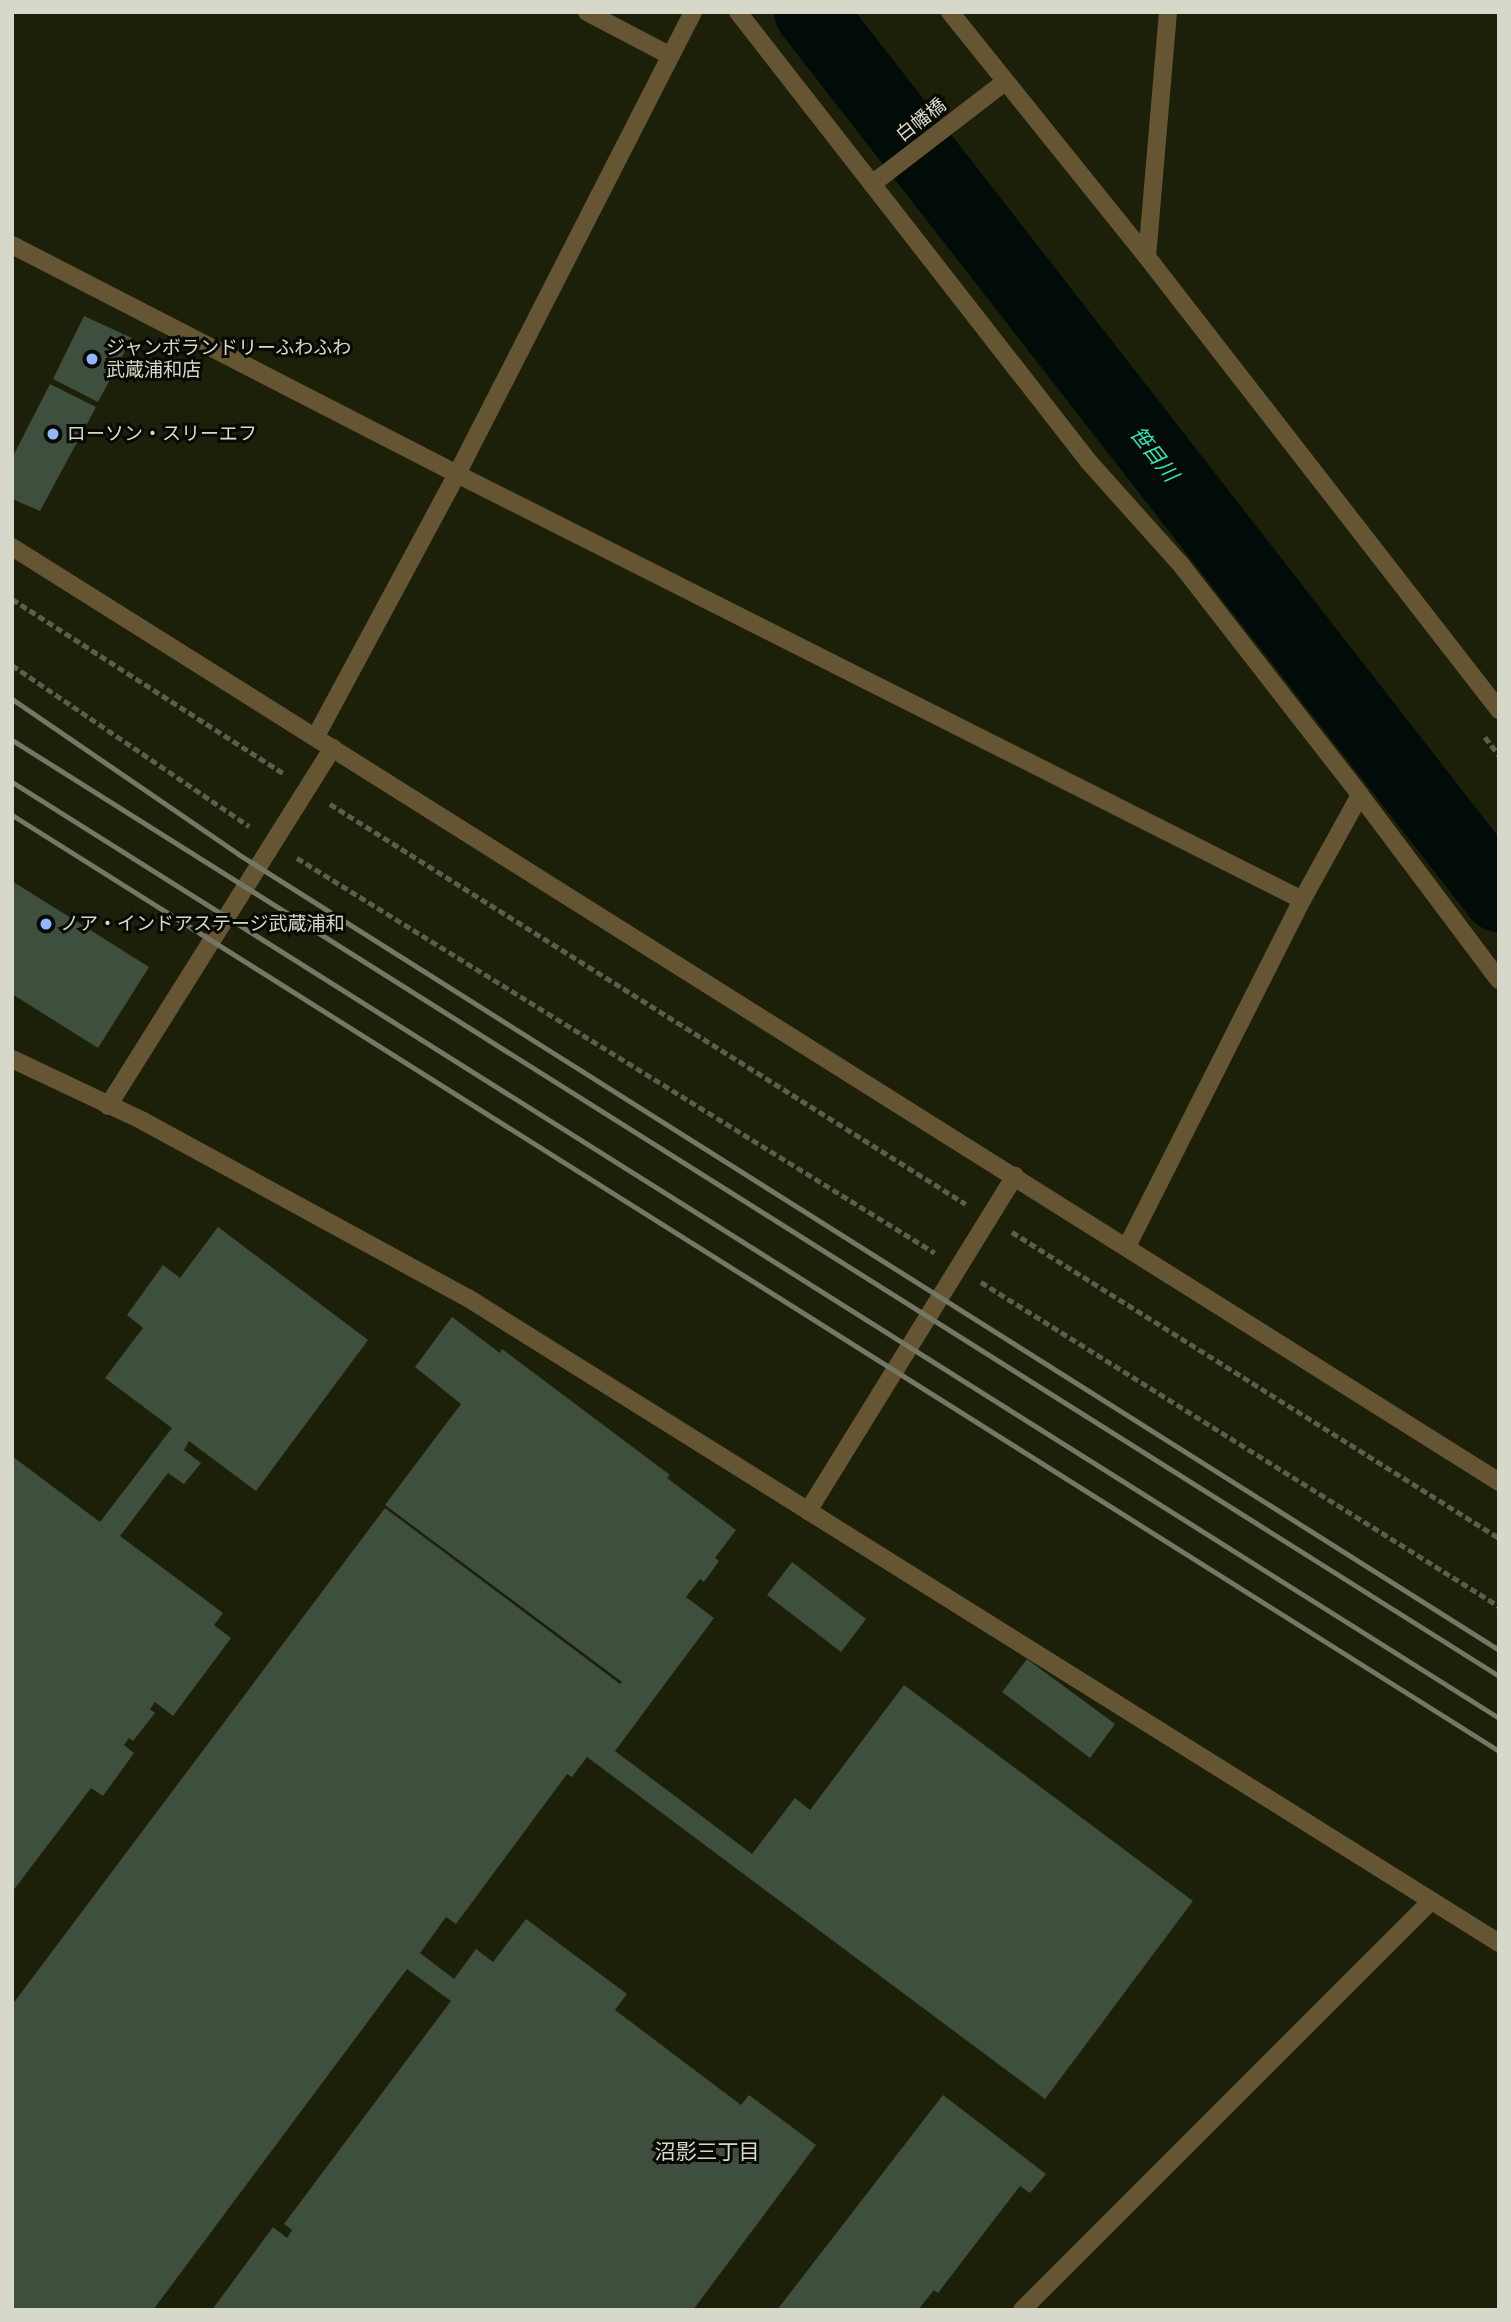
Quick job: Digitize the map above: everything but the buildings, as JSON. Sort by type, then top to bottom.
[{"type":"street","points":[[587,12],[669,55]]},
{"type":"street","points":[[316,736],[457,474],[693,12]]},
{"type":"street","points":[[738,12],[1088,462],[1182,566],[1360,795],[1499,980]]},
{"type":"street","points":[[950,12],[1147,257],[1499,710]]},
{"type":"street","points":[[1147,257],[1168,12]]},
{"type":"street","name":"白幡橋","points":[[872,184],[1005,82]]},
{"type":"street","points":[[12,245],[457,474],[1302,900]]},
{"type":"street","points":[[12,547],[1499,1482]]},
{"type":"street","points":[[108,1105],[332,748]]},
{"type":"street","points":[[1127,1247],[1302,900],[1360,795]]},
{"type":"street","points":[[12,1059],[108,1105],[468,1298],[1499,1943]]},
{"type":"street","points":[[808,1511],[1015,1176]]},
{"type":"street","points":[[1022,2310],[1431,1901]]},
{"type":"path","points":[[12,599],[293,780]]},
{"type":"path","points":[[12,665],[274,843],[1499,1605]]},
{"type":"path","points":[[327,803],[970,1206]]},
{"type":"path","points":[[1006,1228],[1499,1538]]},
{"type":"waterway","name":"笹目川","points":[[810,12],[1499,896]]},
{"type":"railway","points":[[12,699],[238,854],[1499,1650]]},
{"type":"railway","points":[[12,740],[1499,1676]]},
{"type":"railway","points":[[12,782],[1499,1718]]},
{"type":"railway","points":[[12,815],[1499,1751]]},
{"type":"place","name":"ジャンボランドリーふわふわ 武蔵浦和店","points":[[92,359]]},
{"type":"place","name":"ローソン・スリーエフ","points":[[53,434]]},
{"type":"place","name":"ノア・インドアステージ武蔵浦和","points":[[46,924]]},
{"type":"district","name":"沼影三丁目","points":[[707,2152]]}]
